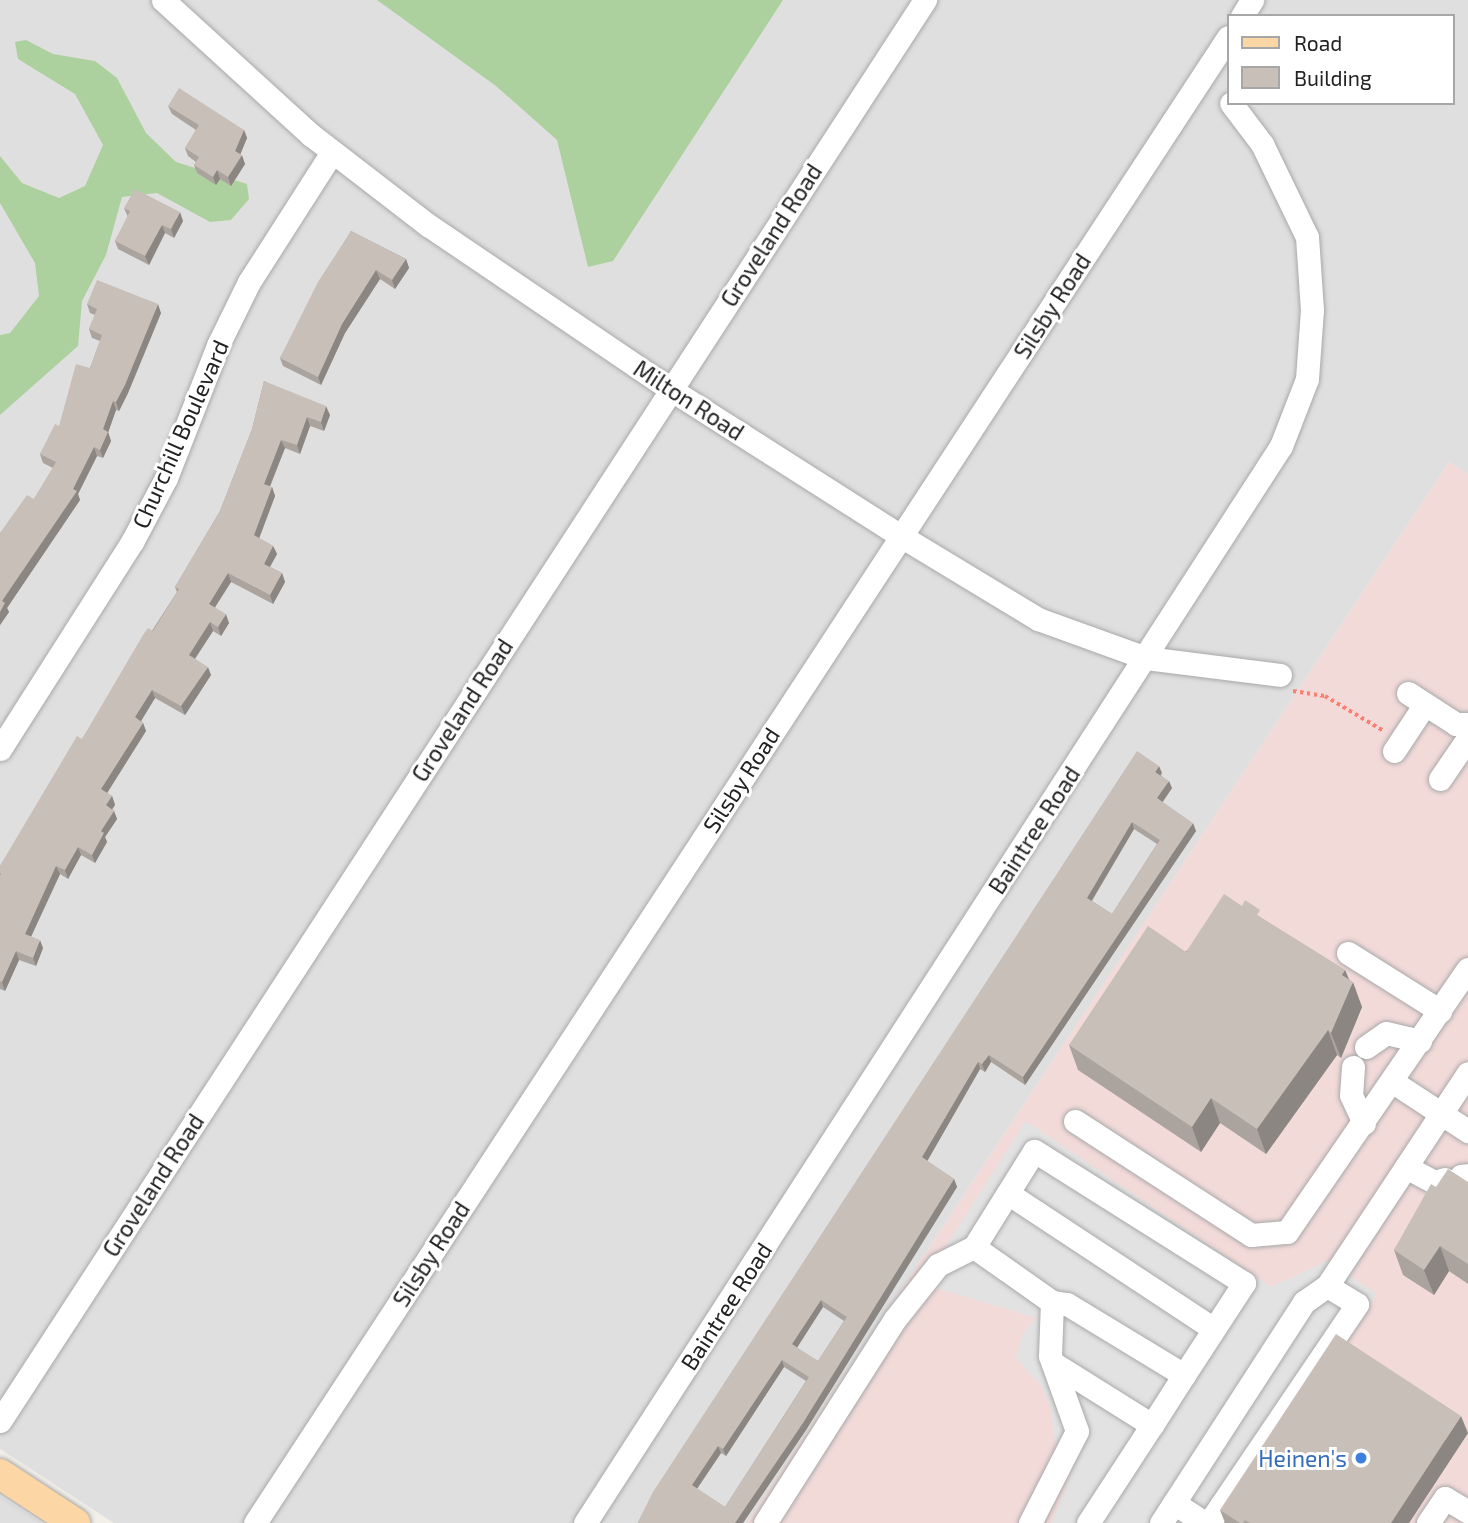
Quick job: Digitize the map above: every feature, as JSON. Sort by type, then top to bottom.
[{"type":"main road","points":[[0,1474],[75,1523]]},
{"type":"street","name":"Milton Road","points":[[163,0],[332,152],[428,225],[670,389],[901,536],[1038,619],[1146,658],[1280,675]]},
{"type":"street","name":"Groveland Road","points":[[0,1421],[925,0]]},
{"type":"street","name":"Silsby Road","points":[[255,1523],[1226,40]]},
{"type":"street","name":"Baintree Road","points":[[1206,72],[1226,97]]},
{"type":"street","name":"Baintree Road","points":[[585,1523],[1281,446],[1307,379],[1312,310],[1307,237],[1262,144],[1232,105]]},
{"type":"street","name":"Churchill Boulevard","points":[[0,749],[132,542],[174,460],[218,345],[249,282],[332,152]]},
{"type":"street","points":[[1397,746],[1416,699],[1456,724],[1468,724],[1468,738],[1440,779]]},
{"type":"street","points":[[1348,953],[1440,1012]]},
{"type":"street","points":[[1075,1121],[1251,1235],[1287,1232],[1393,1082],[1468,969]]},
{"type":"street","points":[[1366,1047],[1386,1033],[1420,1041]]},
{"type":"street","points":[[1353,1067],[1351,1095],[1364,1123]]},
{"type":"street","points":[[1161,1523],[1304,1302],[1327,1286],[1468,1073]]},
{"type":"street","points":[[1393,1082],[1468,1131]]},
{"type":"street","points":[[765,1523],[895,1319],[938,1265],[974,1247],[1034,1151],[1244,1283],[1088,1523]]},
{"type":"street","points":[[1406,1167],[1434,1182],[1458,1177]]},
{"type":"street","points":[[1009,1194],[1214,1329]]},
{"type":"street","points":[[974,1247],[1052,1301],[1068,1304],[1184,1375]]},
{"type":"street","points":[[1174,1503],[1207,1523],[1357,1304],[1327,1286]]},
{"type":"street","points":[[1030,1523],[1077,1430],[1053,1363],[1052,1301]]},
{"type":"street","points":[[1053,1363],[1152,1425]]},
{"type":"street","points":[[1428,1523],[1445,1497],[1468,1512]]},
{"type":"path","points":[[1280,675],[1275,688],[1325,696],[1397,746]]},
{"type":"shaded area","points":[[0,0],[1468,0],[1468,474],[1449,462],[747,1523],[114,1523],[0,1449]]},
{"type":"shaded area","points":[[1449,462],[1468,474],[1468,1523],[747,1523]]},
{"type":"shaded area","points":[[1026,1121],[1271,1287],[1327,1261],[1377,1294],[1229,1523],[1052,1523],[1077,1458],[1055,1442],[1050,1407],[1042,1387],[1016,1358],[1022,1335],[1036,1318],[933,1287],[935,1263]]},
{"type":"shaded area","points":[[0,1496],[42,1523],[0,1523]]},
{"type":"green space","points":[[377,0],[783,0],[613,261],[588,267],[557,140],[496,86]]},
{"type":"green space","points":[[26,40],[53,54],[95,61],[117,78],[146,133],[176,162],[247,184],[249,199],[231,220],[210,222],[157,193],[122,197],[106,255],[82,301],[78,346],[0,415],[0,335],[10,333],[39,296],[35,263],[0,203],[0,156],[22,183],[59,198],[85,186],[103,145],[75,94],[18,59],[15,42]]},
{"type":"building","points":[[179,88],[244,130],[235,151],[242,155],[228,177],[217,170],[213,177],[194,165],[199,157],[185,148],[199,125],[168,106]]},
{"type":"building","points":[[135,189],[180,212],[171,229],[162,225],[145,256],[115,241],[130,211],[124,208]]},
{"type":"building","points":[[351,231],[406,259],[392,280],[376,270],[342,324],[318,377],[280,358],[318,282]]},
{"type":"building","points":[[97,280],[158,304],[125,385],[116,402],[113,401],[103,429],[108,432],[100,450],[94,447],[73,489],[77,491],[2,601],[5,603],[0,612],[0,533],[27,495],[34,499],[56,462],[40,454],[55,424],[59,426],[76,364],[90,368],[102,335],[89,329],[97,309],[87,304]]},
{"type":"building","points":[[264,381],[326,406],[321,422],[307,417],[297,445],[281,440],[264,484],[272,487],[254,535],[273,546],[264,564],[282,573],[270,595],[228,573],[209,604],[226,614],[218,627],[210,622],[189,655],[208,667],[181,706],[152,690],[135,717],[143,723],[101,789],[112,796],[106,805],[114,811],[101,831],[104,833],[92,855],[78,847],[65,870],[56,866],[25,934],[40,940],[33,958],[16,951],[2,982],[0,866],[77,736],[82,739],[143,635],[148,628],[153,631],[179,589],[175,587],[220,511],[252,429]]},
{"type":"building","points":[[1137,751],[1159,766],[1155,772],[1169,781],[1157,798],[1193,823],[1023,1077],[989,1055],[982,1064],[978,1062],[922,1157],[954,1179],[803,1423],[735,1523],[640,1523],[638,1522],[653,1492]],"holes":[[[1132,822],[1160,840],[1112,914],[1087,898]],[[821,1300],[847,1317],[818,1361],[792,1344]],[[782,1360],[809,1377],[725,1507],[692,1485],[718,1446],[723,1449]]]},
{"type":"building","points":[[1224,894],[1242,906],[1245,900],[1260,910],[1257,915],[1345,970],[1342,975],[1353,982],[1331,1033],[1328,1030],[1257,1129],[1211,1098],[1192,1127],[1069,1045],[1148,926],[1186,952]]},
{"type":"building","points":[[1448,1169],[1468,1182],[1468,1264],[1440,1246],[1424,1270],[1394,1250],[1431,1184],[1436,1187]]},
{"type":"building","name":"Heinen's","points":[[1336,1334],[1461,1416],[1391,1523],[1250,1523],[1245,1520],[1240,1523],[1220,1510]]},
{"type":"place","name":"Heinen's","points":[[1361,1458]]}]
